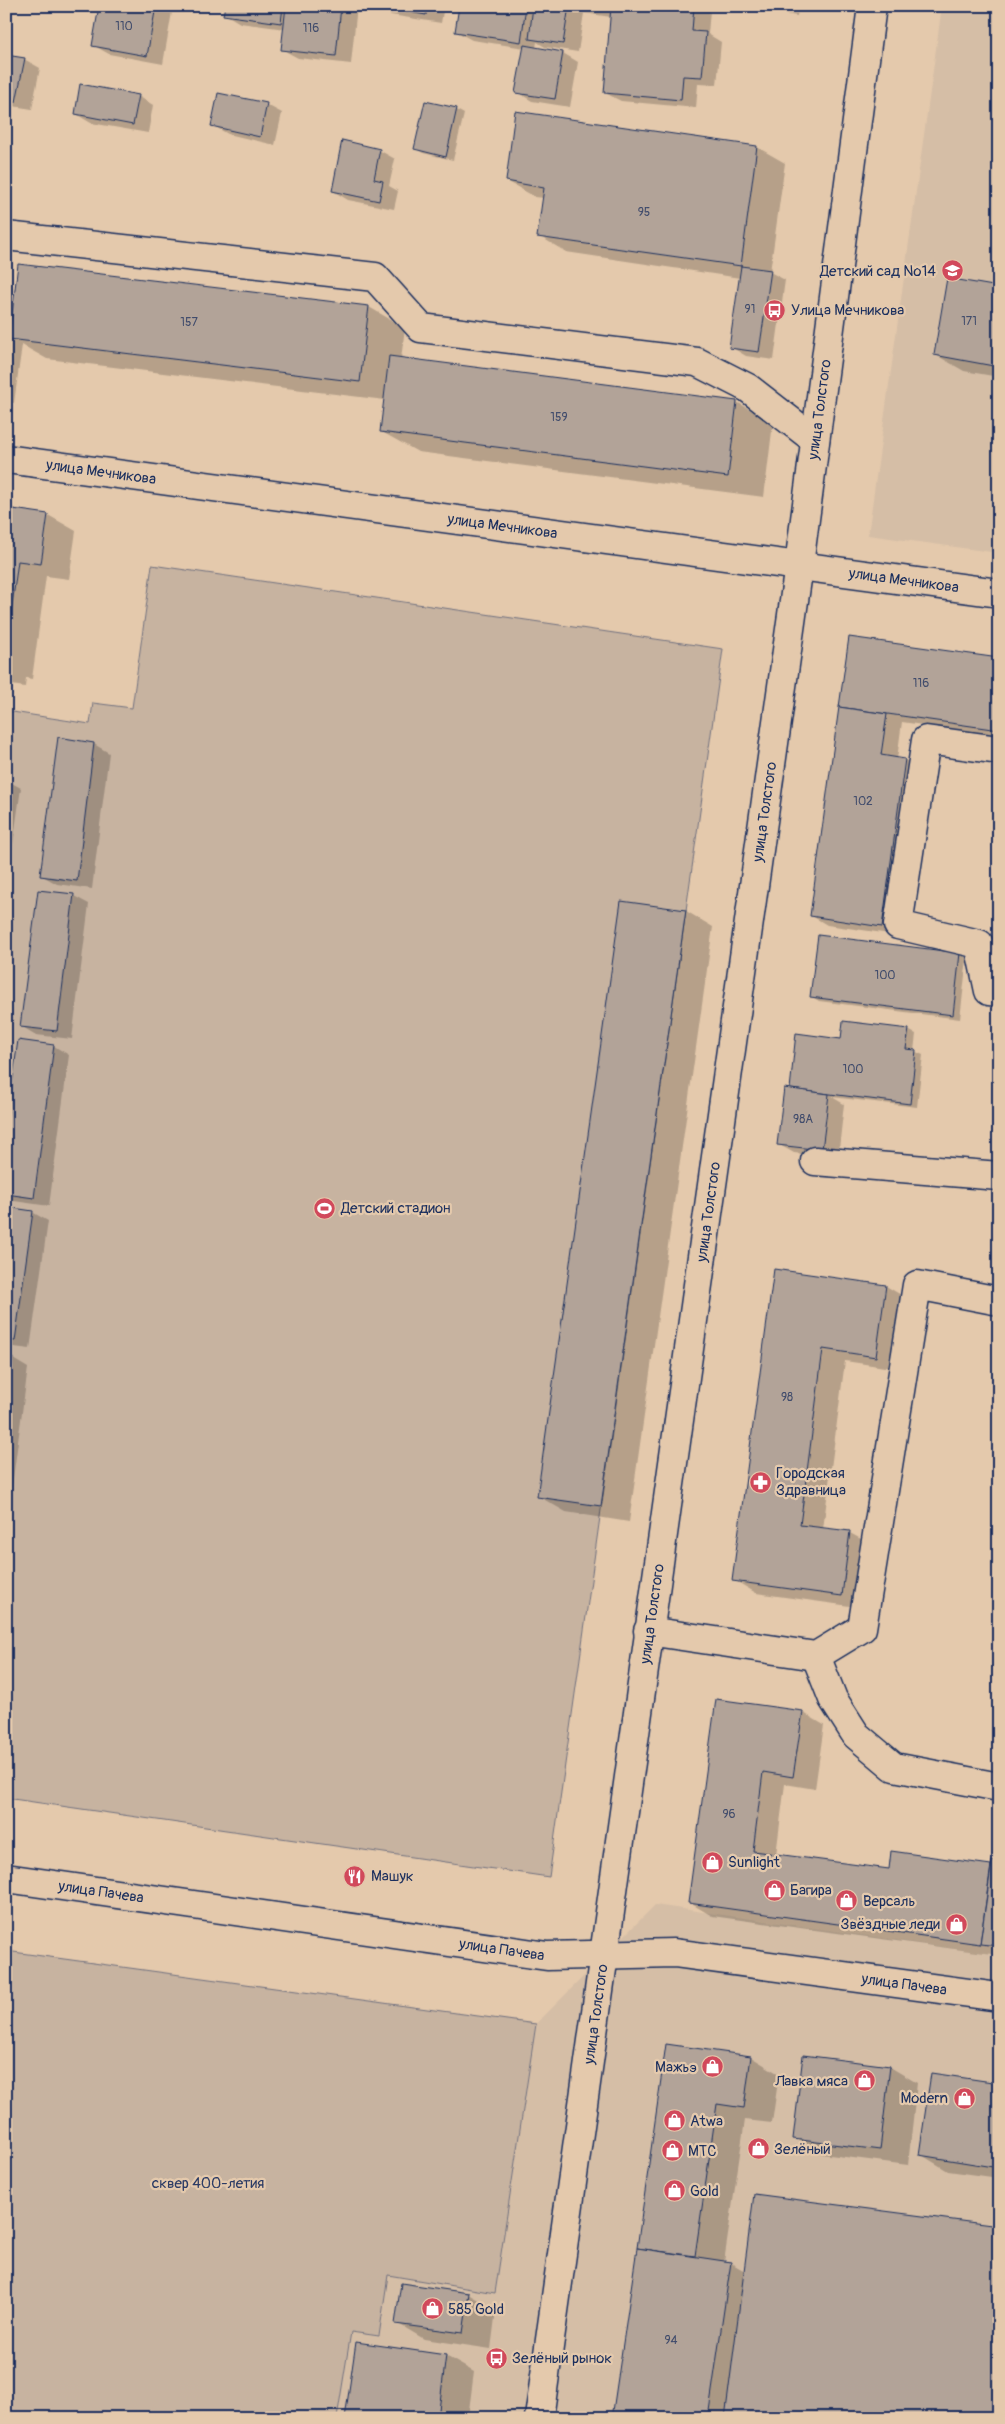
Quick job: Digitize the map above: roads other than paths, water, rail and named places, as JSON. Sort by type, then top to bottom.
[{"type":"street","name":"улица Толстого","points":[[539,2418],[799,565],[872,6]]},
{"type":"street","points":[[6,236],[375,277],[421,328],[697,362],[748,388],[816,440]]},
{"type":"street","name":"улица Мечникова","points":[[6,459],[999,593]]},
{"type":"street","points":[[999,750],[926,740],[898,925],[979,944],[989,991],[999,992]]},
{"type":"street","points":[[815,1161],[999,1176]]},
{"type":"street","points":[[648,1631],[816,1656],[862,1628],[917,1285],[999,1301]]},
{"type":"street","points":[[816,1656],[833,1699],[856,1735],[894,1767],[999,1787]]},
{"type":"street","name":"улица Пачева","points":[[6,1878],[547,1956],[674,1954],[999,1997]]},
{"type":"place","name":"Детский сад №14","points":[[952,271]]},
{"type":"place","name":"Улица Мечникова","points":[[775,310]]},
{"type":"place","name":"Детский стадион","points":[[325,1208]]},
{"type":"place","name":"Городская Здравница","points":[[760,1482]]},
{"type":"place","name":"Sunlight","points":[[712,1862]]},
{"type":"place","name":"Машук","points":[[355,1876]]},
{"type":"place","name":"Багира","points":[[774,1890]]},
{"type":"place","name":"Версаль","points":[[847,1901]]},
{"type":"place","name":"Звёздные леди","points":[[956,1924]]},
{"type":"place","name":"Мажьэ","points":[[713,2067]]},
{"type":"place","name":"Лавка мяса","points":[[864,2081]]},
{"type":"place","name":"Modern","points":[[964,2098]]},
{"type":"place","name":"Atwa","points":[[674,2121]]},
{"type":"place","name":"Зелёный","points":[[758,2149]]},
{"type":"place","name":"МТС","points":[[672,2151]]},
{"type":"place","name":"Gold","points":[[674,2191]]},
{"type":"place","name":"585 Gold","points":[[432,2309]]},
{"type":"place","name":"Зелёный рынок","points":[[496,2358]]},
{"type":"park label","name":"сквер 400-летия","points":[[208,2183]]}]
